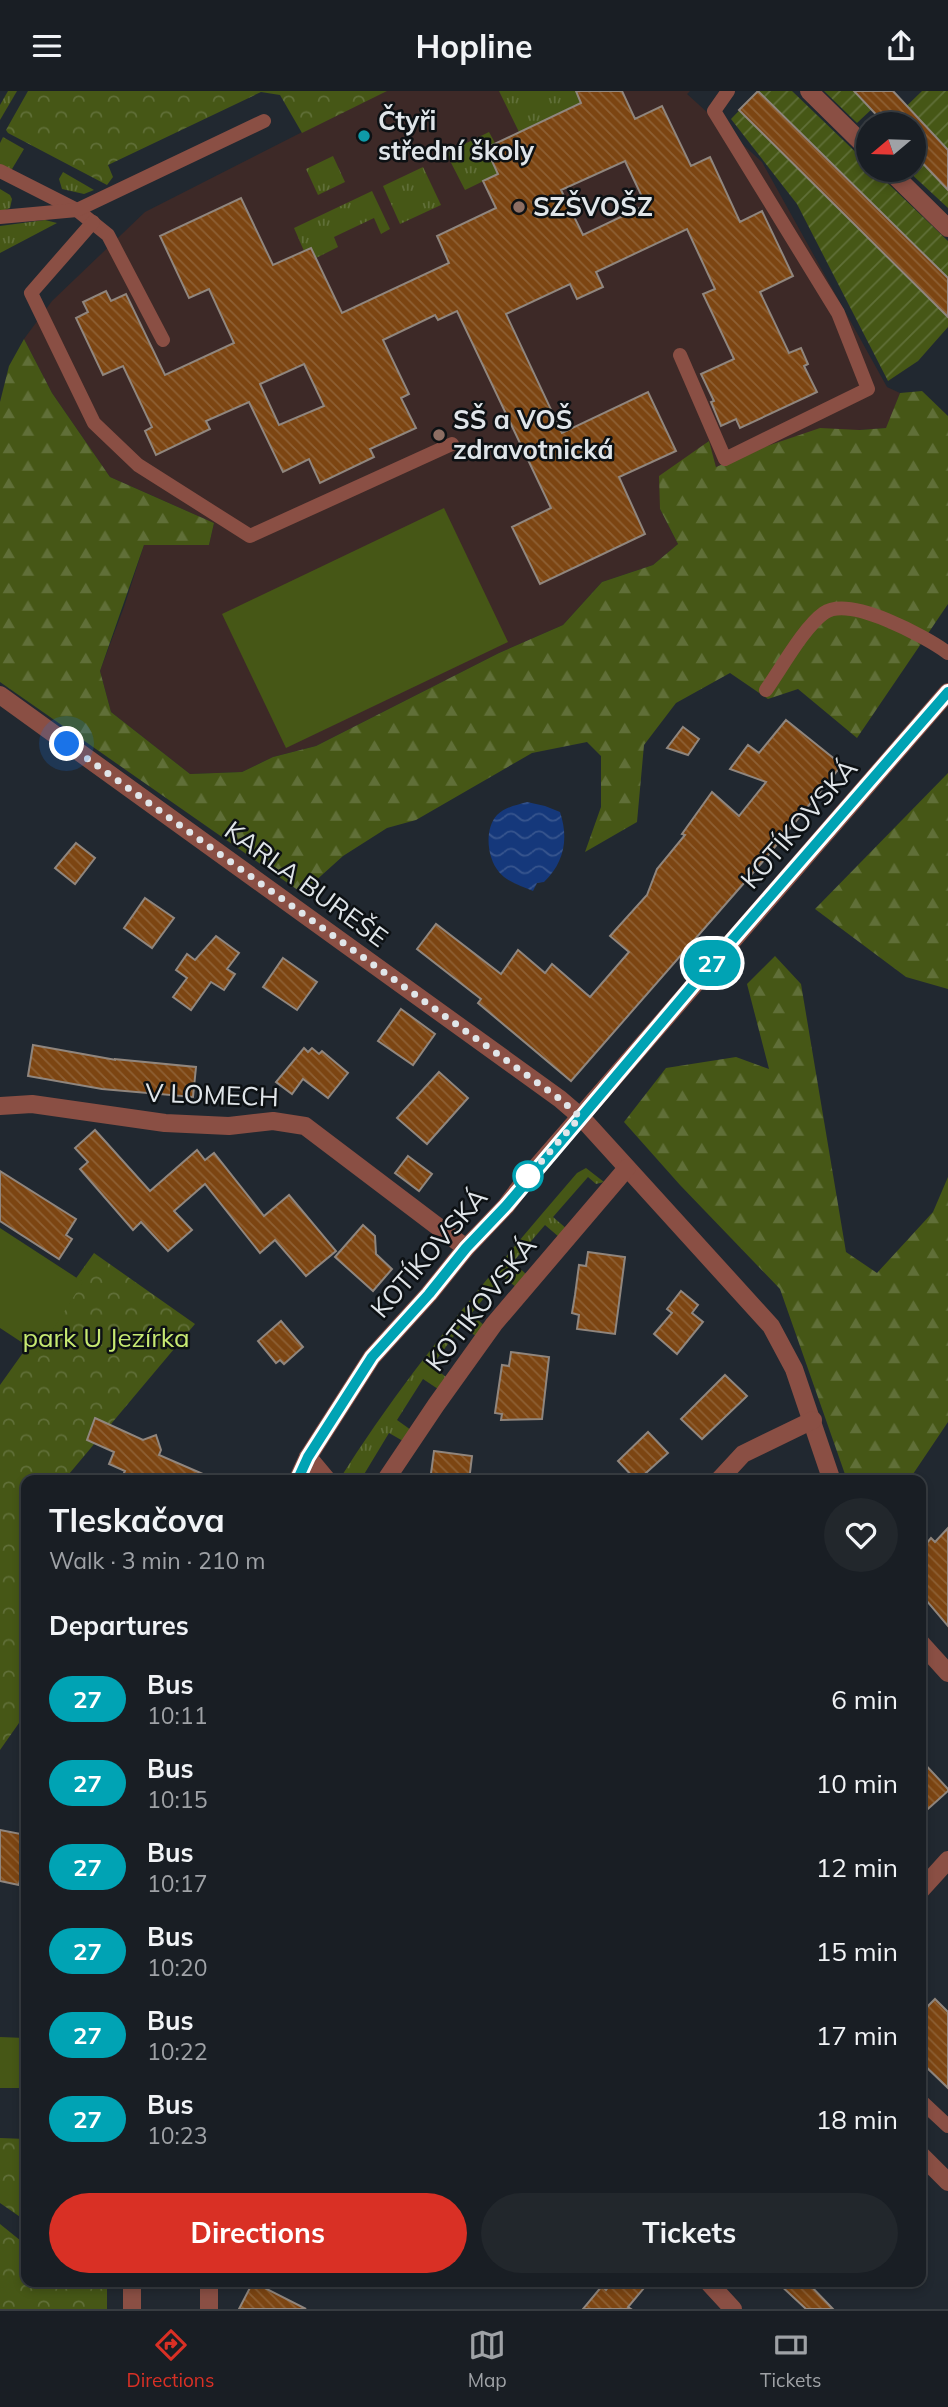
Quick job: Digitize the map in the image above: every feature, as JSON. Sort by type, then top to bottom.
[{"type":"street","points":[[809,91],[856,137]]},
{"type":"street","points":[[901,182],[948,228]]},
{"type":"street","name":"KOTÍKOVSKÁ","points":[[300,1475],[308,1457],[372,1357],[506,1206],[948,692]]},
{"type":"street","name":"KARLA BUREŠE","points":[[0,695],[560,1099],[580,1117],[771,1325],[794,1369],[830,1475]]},
{"type":"street","name":"V LOMECH","points":[[0,1106],[32,1104],[165,1123],[229,1126],[273,1121],[304,1126],[466,1248]]},
{"type":"street","name":"KOTIKOVSKÁ","points":[[390,1475],[494,1324],[627,1168]]},
{"type":"street","points":[[724,1475],[743,1454],[813,1420]]},
{"type":"street","points":[[308,1457],[323,1475]]},
{"type":"street","points":[[926,1649],[948,1673]]},
{"type":"street","points":[[926,1884],[948,1860]]},
{"type":"street","points":[[926,2160],[948,2182]]},
{"type":"street","points":[[132,2287],[132,2309]]},
{"type":"street","points":[[209,2287],[209,2309]]},
{"type":"street","points":[[713,2287],[733,2309]]},
{"type":"lane","points":[[680,355],[724,459],[868,389],[838,313],[714,111],[728,91]]},
{"type":"lane","points":[[0,217],[77,210],[264,121]]},
{"type":"lane","points":[[0,171],[77,210],[108,236],[163,340]]},
{"type":"lane","points":[[93,222],[31,293],[94,423],[138,465],[250,536],[452,444]]},
{"type":"lane","points":[[766,690],[810,627],[826,611],[842,607],[874,614],[948,653]]},
{"type":"lane","points":[[926,2106],[948,2126]]},
{"type":"shaded area","name":"SŠ a VOŠ zdravotnická","points":[[383,91],[690,91],[687,94],[762,162],[887,387],[900,393],[887,428],[859,430],[758,449],[716,467],[708,441],[660,509],[678,544],[653,565],[602,582],[563,625],[499,653],[316,746],[273,757],[242,772],[190,774],[111,712],[100,671],[144,545],[209,545],[214,523],[110,477],[52,393],[24,339],[52,301],[145,212]]},
{"type":"green space","points":[[8,91],[17,91],[0,120],[0,105]]},
{"type":"green space","points":[[28,91],[387,91],[302,133],[280,95],[261,92],[108,165],[113,177],[107,185],[8,133],[6,130]]},
{"type":"green space","points":[[499,91],[576,91],[583,107],[566,110],[519,132]]},
{"type":"green space","points":[[758,91],[792,91],[856,152],[856,182],[887,182],[948,241],[948,327],[918,361],[888,381],[797,204],[731,119]]},
{"type":"green space","points":[[824,91],[891,91],[869,112],[856,112],[856,122]]},
{"type":"green space","points":[[922,91],[948,91],[948,208],[920,182],[926,182],[926,112],[900,112]]},
{"type":"green space","points":[[489,132],[495,143],[486,148],[498,174],[465,190],[446,153]]},
{"type":"green space","points":[[3,137],[24,149],[12,169],[7,170],[0,166],[0,143]]},
{"type":"green space","points":[[333,156],[345,182],[318,195],[306,169]]},
{"type":"green space","points":[[423,167],[441,205],[400,224],[383,186]]},
{"type":"green space","points":[[63,172],[94,190],[84,194],[62,189],[59,179]]},
{"type":"green space","points":[[0,189],[12,199],[10,208],[0,212]]},
{"type":"green space","points":[[372,191],[390,229],[381,234],[374,218],[334,237],[338,247],[316,258],[311,248],[304,251],[294,228]]},
{"type":"green space","points":[[45,220],[57,223],[0,253],[0,226]]},
{"type":"green space","points":[[24,339],[52,393],[110,477],[214,523],[209,545],[144,545],[100,671],[111,712],[190,774],[242,772],[273,757],[316,746],[499,653],[563,625],[602,582],[653,565],[678,544],[660,509],[659,476],[709,441],[716,467],[758,449],[820,428],[886,428],[900,393],[922,391],[948,416],[948,604],[857,738],[798,689],[768,699],[730,673],[676,703],[644,745],[637,822],[585,852],[601,807],[601,756],[587,742],[532,753],[416,820],[387,828],[343,856],[302,893],[0,682],[0,402],[9,366]]},
{"type":"green space","points":[[444,508],[508,642],[286,748],[222,614]]},
{"type":"green space","points":[[948,773],[948,989],[906,977],[815,909]]},
{"type":"green space","points":[[775,956],[801,984],[846,1252],[877,1273],[933,1212],[948,1177],[948,1422],[912,1475],[845,1475],[780,1289],[624,1122],[666,1068],[736,1057],[769,1069],[747,984]]},
{"type":"green space","points":[[586,1168],[604,1182],[596,1184],[588,1177],[553,1217],[567,1229],[559,1237],[545,1225],[513,1262],[527,1275],[516,1287],[502,1276],[471,1314],[485,1326],[476,1336],[461,1326],[432,1366],[446,1377],[438,1389],[423,1379],[397,1420],[411,1430],[403,1441],[389,1433],[364,1475],[342,1475],[394,1399],[452,1322],[577,1173]]},
{"type":"green space","points":[[0,1228],[83,1282],[38,1353],[0,1328]]},
{"type":"green space","name":"park U Jezírka","points":[[94,1253],[195,1324],[69,1475],[21,1475],[21,1720],[0,1750],[0,1385]]},
{"type":"green space","points":[[0,2037],[21,2038],[21,2088],[0,2088]]},
{"type":"green space","points":[[0,2138],[21,2139],[21,2218],[0,2203]]},
{"type":"green space","points":[[0,2224],[21,2241],[21,2287],[107,2287],[107,2309],[0,2309]]},
{"type":"water","points":[[527,802],[560,812],[564,832],[563,850],[556,867],[544,882],[537,883],[533,891],[510,881],[499,872],[492,859],[489,843],[490,828],[497,815],[507,808]]},
{"type":"building","name":"SŠ a VOŠ zdravotnická","points":[[576,91],[622,91],[635,119],[662,106],[691,166],[710,157],[740,222],[762,211],[793,276],[760,292],[789,353],[801,348],[808,364],[804,366],[817,392],[740,428],[736,419],[721,426],[711,402],[714,401],[701,374],[734,359],[703,294],[715,289],[687,229],[596,272],[603,287],[577,299],[570,284],[506,314],[562,433],[648,392],[676,451],[619,477],[645,534],[540,584],[512,527],[551,508],[457,311],[438,320],[435,315],[383,340],[409,394],[401,398],[416,428],[370,449],[374,457],[320,483],[309,459],[283,472],[249,402],[206,421],[210,429],[156,455],[145,431],[152,427],[123,366],[103,375],[76,318],[88,312],[83,302],[106,291],[111,301],[126,294],[165,375],[234,343],[209,289],[189,298],[160,236],[241,198],[273,265],[311,248],[342,313],[449,263],[437,236],[496,208],[483,181],[498,174],[486,148],[581,103]],"holes":[[[625,161],[646,205],[583,235],[561,190]],[[304,364],[324,406],[279,425],[260,384]]]},
{"type":"building","points":[[758,91],[948,278],[948,317],[739,110]]},
{"type":"building","points":[[854,91],[893,91],[913,112],[874,112]]},
{"type":"building","points":[[926,126],[948,150],[948,190],[926,167]]},
{"type":"building","points":[[786,720],[842,765],[765,859],[571,1081],[478,1003],[481,999],[417,949],[436,924],[501,974],[518,950],[545,973],[552,964],[590,997],[629,952],[610,936],[647,895],[657,869],[685,835],[682,834],[712,792],[739,816],[766,782],[730,769],[748,745],[759,753]]},
{"type":"building","points":[[683,727],[699,739],[688,755],[667,748]]},
{"type":"building","points":[[76,843],[95,858],[75,884],[55,868]]},
{"type":"building","points":[[145,898],[174,918],[152,948],[124,928]]},
{"type":"building","points":[[216,936],[239,953],[227,969],[235,974],[224,990],[211,982],[191,1010],[173,997],[187,978],[176,970],[187,954],[195,960]]},
{"type":"building","points":[[283,958],[317,982],[297,1010],[263,987]]},
{"type":"building","points":[[401,1009],[435,1034],[413,1065],[378,1041]]},
{"type":"building","points":[[33,1045],[116,1060],[114,1059],[196,1067],[193,1097],[102,1089],[28,1076]]},
{"type":"building","points":[[304,1048],[308,1052],[312,1048],[319,1054],[322,1051],[348,1073],[328,1098],[303,1079],[292,1094],[276,1082]]},
{"type":"building","points":[[439,1072],[468,1098],[427,1144],[397,1118]]},
{"type":"building","points":[[95,1130],[150,1191],[197,1150],[205,1160],[214,1153],[264,1216],[289,1195],[336,1251],[306,1276],[275,1240],[260,1253],[205,1184],[174,1211],[192,1230],[168,1251],[141,1222],[133,1230],[80,1169],[88,1162],[75,1148]]},
{"type":"building","points":[[408,1156],[432,1174],[419,1191],[395,1173]]},
{"type":"building","points":[[0,1171],[76,1219],[66,1235],[72,1239],[59,1259],[0,1221]]},
{"type":"building","points":[[363,1225],[375,1236],[376,1254],[392,1269],[373,1291],[335,1257]]},
{"type":"building","points":[[588,1252],[625,1257],[615,1334],[577,1329],[579,1315],[572,1313],[579,1265],[586,1266]]},
{"type":"building","points":[[681,1291],[698,1305],[692,1313],[703,1322],[677,1354],[654,1334],[672,1313],[667,1309]]},
{"type":"building","points":[[281,1321],[303,1347],[284,1364],[280,1360],[276,1363],[258,1341]]},
{"type":"building","points":[[511,1352],[549,1357],[542,1419],[501,1420],[502,1414],[495,1413],[502,1365],[509,1366]]},
{"type":"building","points":[[725,1375],[747,1396],[702,1439],[681,1419]]},
{"type":"building","points":[[95,1418],[143,1440],[156,1435],[161,1450],[159,1455],[205,1475],[123,1475],[125,1471],[109,1464],[114,1452],[87,1440]]},
{"type":"building","points":[[648,1432],[668,1453],[644,1475],[631,1475],[618,1461]]},
{"type":"building","points":[[434,1451],[472,1456],[470,1475],[431,1475]]},
{"type":"building","points":[[948,1528],[948,1626],[926,1600],[926,1544],[931,1538],[935,1542]]},
{"type":"building","points":[[926,1765],[948,1789],[926,1811]]},
{"type":"building","points":[[0,1830],[21,1834],[19,1885],[0,1881]]},
{"type":"building","points":[[935,1999],[948,2012],[948,2088],[926,2067],[926,2008]]},
{"type":"building","points":[[250,2287],[263,2287],[306,2309],[239,2309]]},
{"type":"building","points":[[601,2287],[606,2290],[608,2287],[645,2287],[628,2307],[631,2309],[583,2309]]},
{"type":"building","points":[[782,2287],[812,2287],[833,2309],[806,2309]]},
{"type":"bus line","name":"27","points":[[300,1475],[308,1457],[372,1357],[506,1206],[527,1178],[948,692]]},
{"type":"place","name":"Čtyři střední školy","points":[[364,136]]},
{"type":"place","name":"SZŠVOŠZ","points":[[519,207]]},
{"type":"place","name":"SŠ a VOŠ zdravotnická","points":[[439,435]]},
{"type":"route","points":[[67,744],[560,1099],[580,1117],[527,1178],[528,1176]]}]
